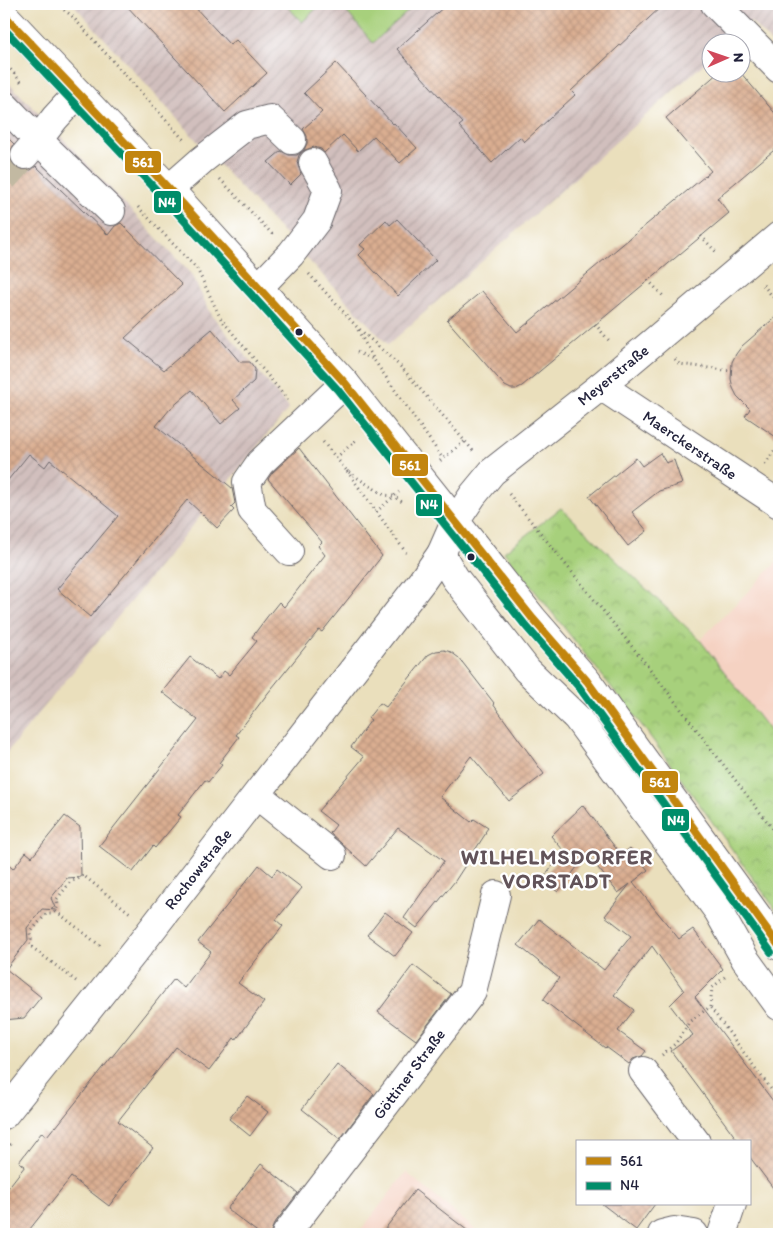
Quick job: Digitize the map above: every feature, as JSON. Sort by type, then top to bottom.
[{"type":"street","points":[[715,4],[779,68]]},
{"type":"street","points":[[4,15],[169,189],[345,383],[533,619],[588,681],[779,946]]},
{"type":"street","points":[[31,147],[78,93]]},
{"type":"street","points":[[4,105],[31,147],[124,209]]},
{"type":"street","points":[[169,189],[247,125],[270,119],[292,140]]},
{"type":"street","points":[[259,287],[291,254],[317,220],[328,190],[313,163]]},
{"type":"street","name":"Meyerstraße","points":[[455,522],[473,495],[492,472],[600,386],[779,236]]},
{"type":"street","points":[[289,551],[252,510],[247,482],[260,463],[345,383]]},
{"type":"street","name":"Maerckerstraße","points":[[600,386],[779,504]]},
{"type":"street","name":"Rochowstraße","points":[[4,1115],[257,795],[441,554],[455,522]]},
{"type":"street","points":[[441,554],[455,578],[527,670],[577,718],[718,911],[745,959],[779,1006]]},
{"type":"street","points":[[257,795],[332,855]]},
{"type":"street","name":"Göttiner Straße","points":[[286,1234],[472,992],[496,895]]},
{"type":"street","points":[[718,911],[746,900]]},
{"type":"street","points":[[643,1071],[695,1140]]},
{"type":"street","points":[[722,1234],[731,1206]]},
{"type":"street","points":[[662,1234],[674,1230],[694,1234]]},
{"type":"path","points":[[4,62],[55,118]]},
{"type":"path","points":[[124,209],[196,269],[221,319],[347,470],[407,554],[408,562]]},
{"type":"path","points":[[357,327],[402,368],[492,472],[656,676],[779,837]]},
{"type":"path","points":[[657,338],[679,364],[732,371]]},
{"type":"path","points":[[357,352],[374,360]]},
{"type":"path","points":[[336,458],[362,434]]},
{"type":"path","points":[[347,470],[384,495],[393,496],[406,504]]},
{"type":"path","points":[[82,975],[76,982],[29,945],[30,933],[46,914],[52,914],[58,905],[57,899],[71,881],[77,880],[83,875],[130,913]]},
{"type":"path","points":[[125,920],[135,907]]},
{"type":"path","points":[[54,909],[103,948],[98,954]]},
{"type":"path","points":[[745,959],[712,988],[710,1007],[779,1100]]},
{"type":"path","points":[[643,1071],[676,1043],[690,1021],[710,1007]]},
{"type":"shaded area","points":[[73,4],[285,4],[302,22],[321,4],[340,4],[373,43],[416,4],[779,4],[779,50],[751,22],[740,32],[700,32],[700,67],[388,345],[198,142]]},
{"type":"shaded area","points":[[4,78],[191,274],[212,315],[289,408],[4,756]]},
{"type":"shaded area","points":[[779,560],[779,743],[700,640]]},
{"type":"shaded area","points":[[406,1172],[480,1234],[358,1234]]},
{"type":"green space","points":[[285,4],[321,4],[302,22]]},
{"type":"green space","points":[[340,4],[416,4],[373,43]]},
{"type":"green space","points":[[561,508],[700,640],[779,743],[779,914],[647,732],[504,552]]},
{"type":"building","points":[[125,4],[192,4],[230,45],[236,40],[267,73],[225,112]]},
{"type":"building","points":[[447,4],[664,4],[571,91],[575,95],[524,142],[520,137],[492,163],[459,126],[463,123],[397,49]]},
{"type":"building","points":[[336,63],[417,148],[400,163],[374,136],[358,151],[343,135],[324,153],[321,149],[314,147],[305,150],[299,155],[297,162],[301,174],[290,185],[268,162],[281,151],[289,155],[297,155],[304,150],[307,136],[303,129],[322,112],[304,93]]},
{"type":"building","points":[[707,82],[748,82],[779,118],[779,146],[717,198],[729,213],[522,386],[511,389],[505,386],[447,320],[482,291],[517,332],[711,171],[666,118]]},
{"type":"building","points":[[4,134],[14,144],[10,153],[10,161],[15,167],[31,170],[36,166],[108,235],[115,226],[121,223],[182,285],[125,338],[164,370],[212,329],[240,362],[250,362],[255,369],[254,381],[233,400],[240,408],[221,424],[192,390],[170,409],[156,426],[232,488],[235,503],[231,507],[234,510],[217,528],[187,500],[90,617],[57,589],[118,516],[50,460],[45,467],[29,454],[4,485]]},
{"type":"building","points":[[397,219],[436,260],[398,296],[359,255],[365,249],[360,245],[386,220],[390,225]]},
{"type":"building","points":[[779,314],[779,439],[745,416],[750,409],[737,396],[731,379],[732,362],[736,354],[742,346]]},
{"type":"building","points":[[299,448],[382,556],[322,632],[319,630],[268,693],[236,735],[239,737],[219,763],[222,765],[208,782],[205,780],[178,815],[181,817],[155,848],[153,846],[133,872],[99,846],[198,720],[162,692],[190,657],[218,679],[224,671],[229,675],[257,641],[252,637],[279,602],[284,607],[325,555],[318,546],[322,542],[268,479]]},
{"type":"building","points":[[660,453],[666,463],[674,460],[682,484],[659,491],[632,512],[647,531],[628,546],[589,496],[636,458],[642,466]]},
{"type":"building","points":[[444,650],[451,652],[459,658],[494,703],[544,774],[509,801],[471,756],[440,797],[471,822],[474,819],[488,828],[455,881],[417,928],[404,918],[444,861],[398,828],[366,866],[330,833],[336,825],[318,811],[364,757],[351,747],[371,720],[368,718],[380,703],[386,707],[428,655]]},
{"type":"building","points":[[583,805],[621,855],[630,848],[648,870],[633,882],[679,939],[693,929],[723,969],[695,997],[779,1109],[779,1196],[750,1157],[750,1140],[738,1140],[671,1051],[693,1035],[670,1005],[684,991],[652,946],[614,995],[634,1010],[618,1031],[646,1051],[642,1056],[633,1059],[629,1064],[543,1000],[559,978],[518,945],[539,919],[604,970],[631,936],[605,916],[630,884],[618,893],[587,854],[558,892],[542,880],[564,851],[551,836]]},
{"type":"building","points":[[65,816],[80,827],[81,877],[67,878],[51,898],[56,910],[42,909],[27,928],[28,940],[6,969],[41,997],[24,1018],[4,1020],[4,861],[13,869],[26,852],[32,857]]},
{"type":"building","points":[[259,865],[272,876],[277,869],[302,888],[276,920],[283,926],[238,983],[264,1002],[236,1040],[234,1038],[209,1071],[176,1047],[118,1121],[153,1148],[109,1206],[71,1177],[26,1234],[4,1234],[4,1193],[25,1166],[19,1162],[42,1132],[47,1136],[56,1127],[174,979],[184,988],[211,952],[198,942]]},
{"type":"building","points":[[385,912],[413,933],[395,956],[367,935]]},
{"type":"building","points":[[413,965],[451,994],[416,1040],[378,1012]]},
{"type":"building","points":[[337,1064],[374,1094],[340,1139],[302,1109]]},
{"type":"building","points":[[247,1096],[268,1112],[250,1136],[229,1119]]},
{"type":"building","points":[[261,1164],[298,1193],[274,1224],[271,1234],[260,1234],[227,1209]]},
{"type":"building","points":[[415,1190],[472,1234],[381,1234]]},
{"type":"building","points":[[605,1206],[654,1206],[636,1230]]},
{"type":"tunnel","points":[[4,178],[25,155]]},
{"type":"transit line","name":"561","points":[[4,15],[169,189],[345,383],[533,619],[587,681],[779,946]]},
{"type":"transit line","name":"N4","points":[[4,29],[162,196],[337,389],[525,625],[579,687],[771,952]]},
{"type":"district","name":"WILHELMSDORFER VORSTADT","points":[[557,868]]}]
